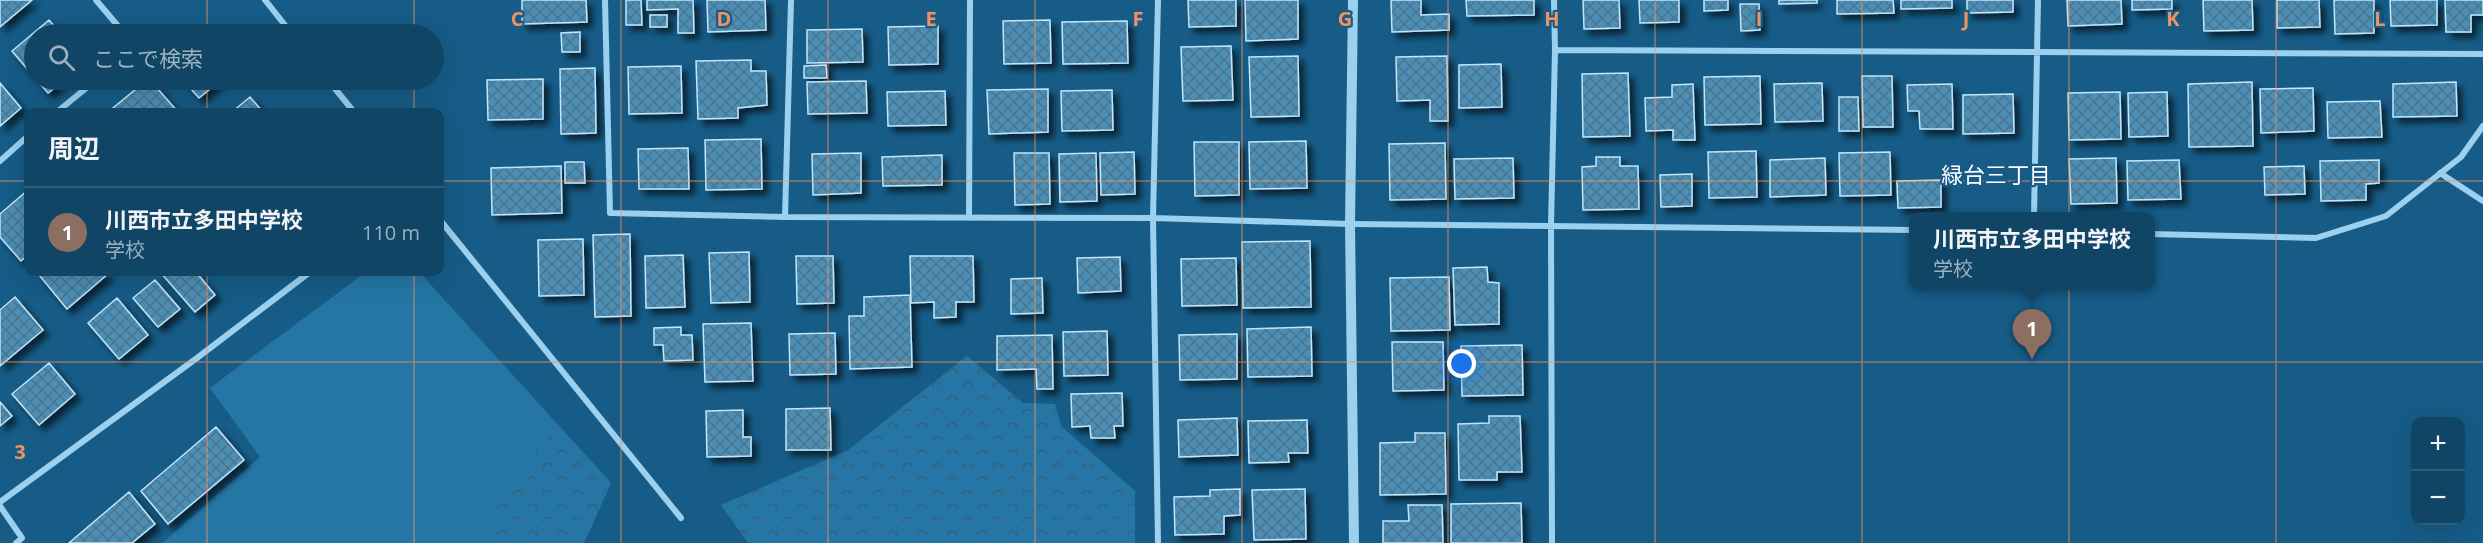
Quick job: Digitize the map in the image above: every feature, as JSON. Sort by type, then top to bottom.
[{"type":"street","points":[[96,0],[116,24]]},
{"type":"street","points":[[265,0],[284,24]]},
{"type":"street","points":[[605,0],[610,213],[785,217],[1153,218],[1350,224],[1909,230]]},
{"type":"street","points":[[785,217],[791,0]]},
{"type":"street","points":[[969,218],[970,0]]},
{"type":"street","points":[[1158,0],[1153,218],[1158,543]]},
{"type":"street","points":[[1353,0],[1350,224],[1354,543]]},
{"type":"street","points":[[1552,543],[1551,225],[1554,0]]},
{"type":"street","points":[[2034,212],[2038,0]]},
{"type":"street","points":[[1555,50],[2483,54]]},
{"type":"street","points":[[62,108],[84,90]]},
{"type":"street","points":[[336,90],[351,108]]},
{"type":"street","points":[[2155,234],[2316,238],[2386,216],[2461,157],[2483,126]]},
{"type":"street","points":[[0,160],[24,139]]},
{"type":"street","points":[[2440,173],[2483,201]]},
{"type":"street","points":[[444,225],[681,518]]},
{"type":"street","points":[[16,543],[22,538],[0,504],[304,276]]},
{"type":"green space","points":[[361,276],[423,276],[611,483],[584,543],[162,543],[260,457],[210,388]]},
{"type":"green space","points":[[967,356],[1023,403],[1055,404],[1061,426],[1135,491],[1135,543],[748,543],[721,505],[848,450]]},
{"type":"green space","points":[[558,425],[611,483],[584,543],[476,543],[532,453]]},
{"type":"building","points":[[0,0],[32,0],[0,27]]},
{"type":"building","points":[[522,0],[586,0],[587,22],[522,24]]},
{"type":"building","points":[[626,0],[641,0],[642,25],[626,25]]},
{"type":"building","points":[[647,0],[693,0],[694,33],[678,33],[678,9],[647,10]]},
{"type":"building","points":[[707,0],[765,0],[766,30],[708,32]]},
{"type":"building","points":[[1188,0],[1236,0],[1236,26],[1189,27]]},
{"type":"building","points":[[1245,0],[1298,0],[1298,39],[1246,41]]},
{"type":"building","points":[[1391,0],[1421,0],[1421,15],[1449,14],[1449,30],[1392,32]]},
{"type":"building","points":[[1466,0],[1534,0],[1534,15],[1467,16]]},
{"type":"building","points":[[1583,0],[1619,0],[1620,28],[1584,29]]},
{"type":"building","points":[[1639,0],[1679,0],[1679,22],[1640,23]]},
{"type":"building","points":[[1704,0],[1728,0],[1728,10],[1704,11]]},
{"type":"building","points":[[1779,0],[1817,0],[1817,3],[1779,4]]},
{"type":"building","points":[[1837,0],[1893,0],[1894,13],[1837,14]]},
{"type":"building","points":[[1901,0],[1952,0],[1952,8],[1901,9]]},
{"type":"building","points":[[1967,0],[2013,0],[2013,12],[1967,13]]},
{"type":"building","points":[[2067,0],[2121,0],[2122,24],[2068,26]]},
{"type":"building","points":[[2132,0],[2172,0],[2172,9],[2132,10]]},
{"type":"building","points":[[2203,0],[2252,0],[2253,30],[2204,31]]},
{"type":"building","points":[[2277,0],[2319,0],[2320,27],[2277,28]]},
{"type":"building","points":[[2334,0],[2374,0],[2374,33],[2335,34]]},
{"type":"building","points":[[2390,0],[2437,0],[2437,25],[2391,26]]},
{"type":"building","points":[[2445,0],[2483,0],[2483,15],[2471,15],[2471,32],[2446,32]]},
{"type":"building","points":[[1740,4],[1759,4],[1760,30],[1741,31]]},
{"type":"building","points":[[650,15],[667,15],[667,27],[650,27]]},
{"type":"building","points":[[1050,20],[1051,63],[1004,64],[1003,21]]},
{"type":"building","points":[[1127,21],[1128,63],[1063,64],[1062,22]]},
{"type":"building","points":[[938,26],[938,64],[889,65],[888,27]]},
{"type":"building","points":[[862,29],[863,62],[807,63],[807,30]]},
{"type":"building","points":[[580,32],[580,52],[562,52],[561,33]]},
{"type":"building","points":[[24,41],[24,65],[12,51]]},
{"type":"building","points":[[1231,46],[1233,100],[1183,101],[1181,47]]},
{"type":"building","points":[[1298,56],[1299,116],[1251,117],[1249,57]]},
{"type":"building","points":[[1447,56],[1448,121],[1430,121],[1430,100],[1397,101],[1396,57]]},
{"type":"building","points":[[751,60],[751,71],[766,71],[767,105],[738,108],[738,118],[698,119],[696,61]]},
{"type":"building","points":[[1501,64],[1502,107],[1459,108],[1459,65]]},
{"type":"building","points":[[826,65],[827,78],[804,78],[804,66]]},
{"type":"building","points":[[681,66],[682,113],[629,114],[628,67]]},
{"type":"building","points":[[595,68],[596,133],[561,134],[560,69]]},
{"type":"building","points":[[1628,73],[1630,136],[1583,137],[1582,74]]},
{"type":"building","points":[[1760,76],[1761,124],[1705,125],[1704,77]]},
{"type":"building","points":[[1862,76],[1892,76],[1893,127],[1863,127]]},
{"type":"building","points":[[543,79],[543,119],[488,120],[487,80]]},
{"type":"building","points":[[866,81],[867,113],[808,114],[807,82]]},
{"type":"building","points":[[2252,82],[2253,146],[2189,147],[2188,84]]},
{"type":"building","points":[[2456,82],[2457,116],[2393,117],[2393,84]]},
{"type":"building","points":[[0,83],[21,108],[0,126]]},
{"type":"building","points":[[1822,83],[1823,121],[1775,122],[1774,84]]},
{"type":"building","points":[[1693,84],[1695,140],[1673,140],[1673,130],[1646,131],[1645,98],[1672,97],[1672,85]]},
{"type":"building","points":[[1952,84],[1953,129],[1920,129],[1919,111],[1908,111],[1907,85]]},
{"type":"building","points":[[2313,88],[2314,131],[2261,133],[2260,89]]},
{"type":"building","points":[[1048,89],[1048,132],[989,134],[987,90]]},
{"type":"building","points":[[135,90],[159,90],[174,108],[113,108]]},
{"type":"building","points":[[192,90],[209,90],[199,98]]},
{"type":"building","points":[[1112,90],[1113,130],[1062,131],[1061,91]]},
{"type":"building","points":[[945,91],[946,125],[888,126],[887,92]]},
{"type":"building","points":[[2120,92],[2121,139],[2069,140],[2068,93]]},
{"type":"building","points":[[2167,92],[2168,136],[2129,137],[2128,93]]},
{"type":"building","points":[[2013,94],[2014,133],[1963,134],[1963,95]]},
{"type":"building","points":[[250,97],[260,108],[237,108]]},
{"type":"building","points":[[1839,97],[1858,97],[1859,131],[1839,131]]},
{"type":"building","points":[[2380,101],[2382,137],[2328,138],[2327,102]]},
{"type":"building","points":[[761,139],[762,189],[706,190],[705,140]]},
{"type":"building","points":[[1306,141],[1307,188],[1250,189],[1249,142]]},
{"type":"building","points":[[1194,142],[1239,142],[1239,195],[1195,196]]},
{"type":"building","points":[[1445,143],[1446,199],[1390,200],[1389,144]]},
{"type":"building","points":[[688,148],[689,189],[639,189],[638,149]]},
{"type":"building","points":[[1756,151],[1757,197],[1709,198],[1708,152]]},
{"type":"building","points":[[1134,152],[1135,194],[1101,195],[1100,153]]},
{"type":"building","points":[[1890,152],[1891,195],[1840,196],[1839,153]]},
{"type":"building","points":[[861,153],[861,193],[813,195],[812,154]]},
{"type":"building","points":[[1014,153],[1049,153],[1050,204],[1015,205]]},
{"type":"building","points":[[1096,153],[1097,201],[1060,202],[1059,154]]},
{"type":"building","points":[[942,155],[942,185],[883,186],[882,157]]},
{"type":"building","points":[[1596,157],[1620,157],[1620,166],[1638,166],[1639,209],[1583,210],[1582,167],[1596,166]]},
{"type":"building","points":[[1513,158],[1514,198],[1455,199],[1454,159]]},
{"type":"building","points":[[1825,158],[1826,195],[1770,197],[1770,160]]},
{"type":"building","points":[[2116,158],[2117,203],[2071,204],[2069,159]]},
{"type":"building","points":[[2179,160],[2181,199],[2128,200],[2127,161]]},
{"type":"building","points":[[2379,160],[2379,183],[2366,184],[2366,200],[2321,201],[2320,161]]},
{"type":"building","points":[[565,162],[584,162],[585,183],[565,183]]},
{"type":"building","points":[[561,166],[562,213],[492,215],[491,168]]},
{"type":"building","points":[[2304,166],[2305,194],[2265,195],[2264,167]]},
{"type":"building","points":[[1692,174],[1692,206],[1661,207],[1660,175]]},
{"type":"building","points":[[1941,180],[1941,207],[1898,208],[1897,181]]},
{"type":"building","points":[[24,193],[24,258],[21,261],[0,237],[0,214]]},
{"type":"building","points":[[630,234],[631,316],[595,317],[593,235]]},
{"type":"building","points":[[583,239],[584,295],[539,296],[538,240]]},
{"type":"building","points":[[1310,241],[1311,307],[1243,308],[1242,242]]},
{"type":"building","points":[[749,252],[750,302],[711,303],[709,253]]},
{"type":"building","points":[[683,255],[685,307],[646,308],[645,256]]},
{"type":"building","points":[[796,256],[833,256],[834,303],[797,304]]},
{"type":"building","points":[[910,256],[973,256],[974,302],[956,302],[956,317],[934,318],[934,302],[911,303]]},
{"type":"building","points":[[1120,257],[1121,291],[1078,293],[1077,258]]},
{"type":"building","points":[[1236,258],[1237,305],[1182,306],[1181,259]]},
{"type":"building","points":[[1487,267],[1488,282],[1499,283],[1499,324],[1455,325],[1453,268]]},
{"type":"building","points":[[40,276],[106,276],[67,309]]},
{"type":"building","points":[[164,276],[199,276],[215,295],[195,312]]},
{"type":"building","points":[[1449,277],[1450,330],[1391,331],[1390,278]]},
{"type":"building","points":[[1042,278],[1043,313],[1011,314],[1011,279]]},
{"type":"building","points":[[155,280],[180,309],[158,327],[133,298]]},
{"type":"building","points":[[910,295],[912,367],[850,369],[849,316],[864,316],[864,297]]},
{"type":"building","points":[[15,297],[43,330],[0,366],[0,310]]},
{"type":"building","points":[[117,298],[148,335],[119,359],[88,323]]},
{"type":"building","points":[[751,323],[753,381],[705,382],[703,324]]},
{"type":"building","points":[[681,327],[681,335],[692,335],[693,360],[664,361],[663,345],[654,345],[654,328]]},
{"type":"building","points":[[1311,327],[1312,376],[1248,377],[1247,329]]},
{"type":"building","points":[[1107,331],[1108,375],[1064,376],[1063,332]]},
{"type":"building","points":[[835,333],[836,374],[790,375],[789,334]]},
{"type":"building","points":[[1237,334],[1237,379],[1180,380],[1179,335]]},
{"type":"building","points":[[1052,335],[1053,389],[1037,389],[1036,369],[997,370],[997,336]]},
{"type":"building","points":[[1392,342],[1443,342],[1444,390],[1393,391]]},
{"type":"building","points":[[1522,345],[1523,395],[1462,396],[1461,346]]},
{"type":"building","points":[[49,363],[75,394],[39,425],[12,394]]},
{"type":"building","points":[[1122,393],[1123,426],[1114,426],[1115,438],[1091,438],[1090,426],[1072,427],[1071,394]]},
{"type":"building","points":[[0,402],[12,416],[0,426]]},
{"type":"building","points":[[830,408],[831,450],[786,450],[786,409]]},
{"type":"building","points":[[743,410],[743,437],[751,437],[751,456],[707,457],[706,411]]},
{"type":"building","points":[[1489,416],[1520,416],[1522,472],[1497,472],[1497,480],[1459,480],[1458,424],[1489,423]]},
{"type":"building","points":[[1237,418],[1238,455],[1179,457],[1178,420]]},
{"type":"building","points":[[1307,420],[1308,453],[1288,453],[1289,462],[1249,463],[1248,421]]},
{"type":"building","points":[[216,427],[244,460],[168,524],[141,491]]},
{"type":"building","points":[[1415,433],[1445,433],[1446,494],[1380,495],[1380,443],[1415,442]]},
{"type":"building","points":[[1240,489],[1240,515],[1224,516],[1224,534],[1175,535],[1174,497],[1210,496],[1210,490]]},
{"type":"building","points":[[1305,489],[1306,539],[1254,540],[1252,490]]},
{"type":"building","points":[[129,492],[155,524],[132,543],[69,543]]},
{"type":"building","points":[[1521,503],[1522,543],[1451,543],[1451,504]]},
{"type":"building","points":[[1408,505],[1442,505],[1443,543],[1383,543],[1383,521],[1409,521]]},
{"type":"place","name":"川西市立多田中学校","points":[[2032,359]]},
{"type":"district","name":"緑台三丁目","points":[[1996,174]]}]
